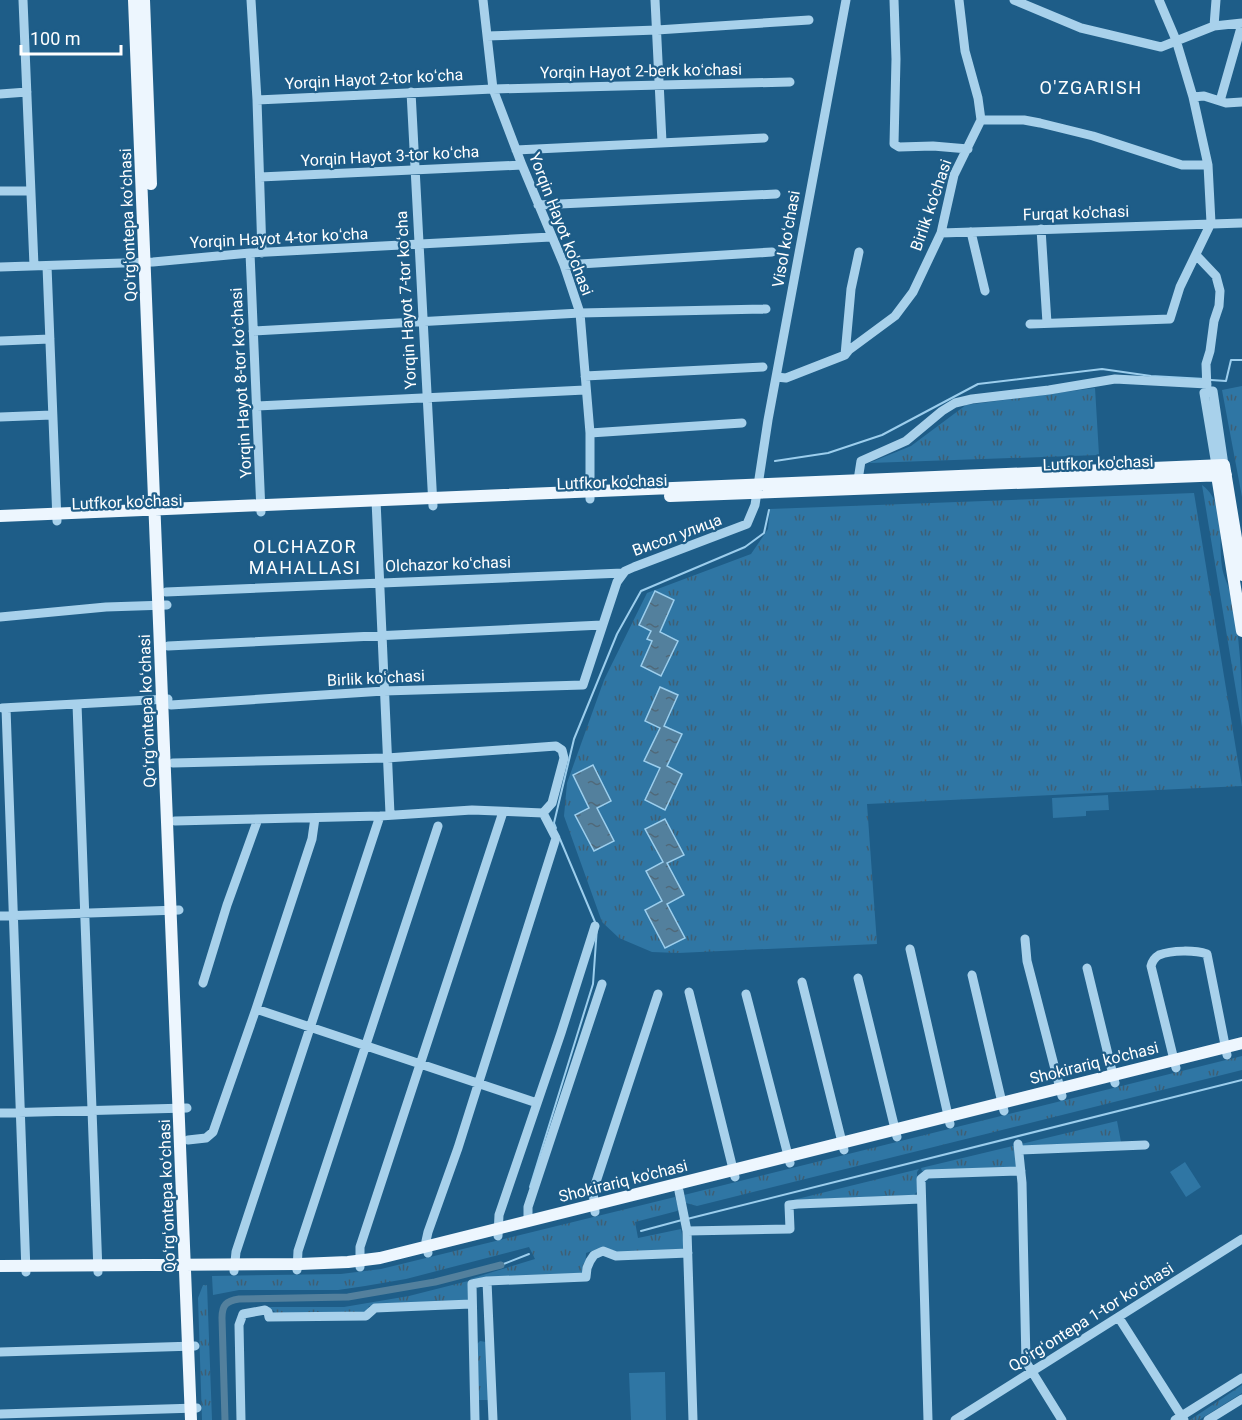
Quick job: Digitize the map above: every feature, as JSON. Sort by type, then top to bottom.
[{"type":"main road","name":"Qoʻrgʻontepa koʻchasi","points":[[134,0],[149,262],[190,1268]]},
{"type":"main road","name":"Qoʻrgʻontepa koʻchasi","points":[[144,0],[149,262]]},
{"type":"main road","name":"Lutfkor ko'chasi","points":[[757,489],[858,480],[1221,470]]},
{"type":"main road","name":"Lutfkor ko'chasi","points":[[0,516],[56,517],[1221,470]]},
{"type":"main road","points":[[1221,470],[1242,575]]},
{"type":"main road","points":[[1221,470],[1242,631]]},
{"type":"main road","name":"Qoʻrgʻontepa koʻchasi","points":[[159,513],[166,592],[163,605],[168,646],[168,701],[173,763],[175,910]]},
{"type":"main road","name":"Lutfkor ko'chasi","points":[[0,524],[56,517]]},
{"type":"main road","name":"Shokirariq ko'chasi","points":[[0,1272],[26,1269],[234,1268],[360,1264],[498,1233],[1061,1093],[1227,1051],[1242,1044]]},
{"type":"main road","name":"Shokirariq ko'chasi","points":[[1227,1051],[1242,1052]]},
{"type":"main road","name":"Qoʻrgʻontepa koʻchasi","points":[[183,1108],[188,1140],[194,1414]]},
{"type":"main road","name":"Shokirariq ko'chasi","points":[[498,1233],[528,1222],[680,1191],[735,1174]]},
{"type":"main road","name":"Shokirariq ko'chasi","points":[[0,1266],[26,1269]]},
{"type":"street","points":[[23,0],[34,266]]},
{"type":"street","points":[[251,0],[262,253]]},
{"type":"street","name":"Yorqin Hayot ko'chasi","points":[[483,0],[493,89],[564,265],[580,314],[590,432],[590,495]]},
{"type":"street","points":[[655,0],[662,141]]},
{"type":"street","name":"Visol koʻchasi","points":[[757,489],[846,0]]},
{"type":"street","points":[[894,0],[896,68],[894,144],[899,147],[968,148]]},
{"type":"street","points":[[959,0],[964,51],[978,98],[981,120],[1024,120],[1040,123],[1093,136],[1182,165],[1208,165]]},
{"type":"street","points":[[1014,0],[1082,28],[1161,47],[1180,54]]},
{"type":"street","points":[[1030,324],[1170,319],[1180,287],[1211,224],[1208,165],[1193,97],[1176,40],[1159,0]]},
{"type":"street","points":[[1214,26],[1216,0]]},
{"type":"street","points":[[487,36],[657,30],[809,20]]},
{"type":"street","points":[[1161,47],[1214,26],[1242,24],[1220,101]]},
{"type":"street","name":"Yorqin Hayot 2-berk koʻchasi","points":[[493,89],[790,82]]},
{"type":"street","name":"Yorqin Hayot 2-tor koʻcha","points":[[257,100],[493,89]]},
{"type":"street","points":[[0,94],[27,92]]},
{"type":"street","name":"Yorqin Hayot 7-tor koʻcha","points":[[411,92],[433,502]]},
{"type":"street","points":[[1193,97],[1204,96],[1226,103],[1242,102]]},
{"type":"street","name":"Birlik ko'chasi","points":[[776,376],[786,378],[845,355],[884,325],[904,305],[921,278],[941,233],[954,175],[981,120]]},
{"type":"street","points":[[516,150],[662,141],[764,138]]},
{"type":"street","name":"Yorqin Hayot 3-tor koʻcha","points":[[260,177],[522,165]]},
{"type":"street","points":[[0,191],[30,191]]},
{"type":"street","points":[[538,205],[776,194]]},
{"type":"street","name":"Furqat ko'chasi","points":[[941,233],[1242,223]]},
{"type":"street","points":[[1041,230],[1047,323]]},
{"type":"street","points":[[971,232],[985,291]]},
{"type":"street","name":"Yorqin Hayot 4-tor koʻcha","points":[[0,267],[149,262],[250,253],[551,237]]},
{"type":"street","points":[[564,265],[772,252]]},
{"type":"street","points":[[845,355],[851,289],[860,252]]},
{"type":"street","name":"Yorqin Hayot 8-tor koʻchasi","points":[[250,253],[261,509]]},
{"type":"street","points":[[1196,255],[1216,276],[1220,291],[1219,306],[1206,364],[1207,388]]},
{"type":"street","points":[[47,266],[56,517]]},
{"type":"street","points":[[253,331],[580,314],[766,309]]},
{"type":"street","points":[[0,341],[50,339]]},
{"type":"street","points":[[585,376],[763,367]]},
{"type":"street","points":[[858,480],[861,460],[906,441],[955,403],[1115,379],[1207,388],[1212,391],[1221,470]]},
{"type":"street","points":[[257,406],[585,390]]},
{"type":"street","points":[[0,417],[52,416]]},
{"type":"street","points":[[590,432],[742,423]]},
{"type":"street","name":"Висол улица","points":[[583,685],[617,582],[623,573],[744,526],[751,518],[757,489]]},
{"type":"street","points":[[234,1268],[236,1252],[311,1027],[385,815],[387,758],[376,504]]},
{"type":"street","name":"Olchazor koʻchasi","points":[[166,592],[623,573]]},
{"type":"street","points":[[0,617],[106,607],[163,605]]},
{"type":"street","points":[[168,646],[602,625]]},
{"type":"street","name":"Birlik koʻchasi","points":[[3,708],[384,691],[583,685]]},
{"type":"street","points":[[77,704],[98,1268]]},
{"type":"street","points":[[3,708],[14,916],[26,1269]]},
{"type":"street","points":[[173,763],[387,758],[556,746],[562,750],[564,758],[552,803],[543,813],[472,810],[315,818],[175,821]]},
{"type":"street","points":[[360,1264],[360,1247],[503,812]]},
{"type":"street","points":[[428,1250],[428,1232],[458,1148],[556,838],[543,813]]},
{"type":"street","points":[[188,1140],[206,1138],[213,1132],[312,839],[315,818]]},
{"type":"street","points":[[203,983],[227,905],[258,819]]},
{"type":"street","points":[[297,1267],[298,1251],[438,826]]},
{"type":"street","points":[[0,916],[175,910]]},
{"type":"street","points":[[498,1233],[499,1215],[595,926]]},
{"type":"street","points":[[1025,939],[1027,961],[1061,1093]]},
{"type":"street","points":[[910,949],[949,1120]]},
{"type":"street","points":[[1175,1064],[1151,966],[1154,959],[1159,956],[1195,952],[1207,954],[1227,1051]]},
{"type":"street","points":[[1087,968],[1114,1079]]},
{"type":"street","points":[[972,975],[1003,1107]]},
{"type":"street","points":[[858,978],[896,1133]]},
{"type":"street","points":[[802,982],[843,1147]]},
{"type":"street","points":[[528,1222],[528,1207],[603,984]]},
{"type":"street","points":[[689,992],[735,1174]]},
{"type":"street","points":[[595,1208],[593,1191],[658,994]]},
{"type":"street","points":[[746,994],[790,1160]]},
{"type":"street","points":[[256,1009],[537,1103]]},
{"type":"street","points":[[0,1113],[183,1108]]},
{"type":"street","points":[[1062,1420],[1030,1372],[1026,1362],[1019,1147],[1145,1145]]},
{"type":"street","points":[[928,1420],[921,1179],[927,1174],[1021,1171]]},
{"type":"street","points":[[680,1191],[688,1253],[693,1420]]},
{"type":"street","points":[[686,1224],[790,1228],[789,1203],[921,1199]]},
{"type":"street","name":"Qoʻrgʻontepa 1-tor koʻchasi","points":[[956,1420],[1242,1239]]},
{"type":"street","points":[[476,1420],[472,1284],[487,1281],[586,1277],[590,1261],[594,1255],[603,1251],[616,1256],[688,1253]]},
{"type":"street","points":[[487,1281],[493,1420]]},
{"type":"street","points":[[241,1420],[239,1325],[243,1314],[265,1310],[269,1317],[366,1316],[375,1308],[471,1304]]},
{"type":"street","points":[[1119,1318],[1180,1419],[1242,1378]]},
{"type":"street","points":[[0,1352],[192,1346]]},
{"type":"street","points":[[1208,1420],[1242,1399]]},
{"type":"street","points":[[0,1414],[194,1414]]},
{"type":"green space","points":[[1242,386],[1242,497],[1222,390]]},
{"type":"green space","points":[[1095,388],[1099,455],[869,463],[911,446],[966,405]]},
{"type":"green space","points":[[1202,485],[1215,502],[1220,523],[1222,567],[1233,606],[1238,640],[1242,727]]},
{"type":"green space","points":[[1194,493],[1242,786],[867,804],[877,944],[678,953],[652,952],[619,938],[602,922],[564,816],[567,783],[604,680],[647,593],[751,554],[768,529],[770,509]]},
{"type":"green space","points":[[1108,795],[1109,810],[1086,811],[1086,816],[1053,818],[1052,798]]},
{"type":"green space","points":[[1242,1056],[1242,1070],[697,1206],[686,1203],[684,1195]]},
{"type":"green space","points":[[1117,1121],[1121,1142],[1017,1146],[1016,1168],[922,1171],[921,1168]]},
{"type":"green space","points":[[1185,1162],[1201,1187],[1186,1197],[1170,1172]]},
{"type":"green space","points":[[919,1169],[917,1192],[914,1195],[793,1200]]},
{"type":"green space","points":[[675,1197],[679,1209],[677,1211],[635,1222],[638,1238],[681,1229],[683,1249],[619,1253],[602,1248],[586,1253],[585,1271],[580,1275],[470,1279],[535,1259],[529,1247],[406,1279],[365,1286],[338,1290],[239,1290],[213,1295],[212,1276],[341,1274],[381,1269]]},
{"type":"green space","points":[[468,1281],[468,1301],[369,1306],[366,1313],[277,1313],[267,1307],[344,1307],[409,1296]]},
{"type":"green space","points":[[203,1285],[207,1285],[212,1420],[202,1420],[198,1298]]},
{"type":"green space","points":[[480,1341],[486,1342],[489,1400],[478,1400],[477,1344]]},
{"type":"green space","points":[[665,1372],[666,1420],[631,1420],[629,1373]]},
{"type":"green space","points":[[1242,1385],[1242,1393],[1199,1420],[1190,1420]]},
{"type":"water","points":[[655,591],[674,600],[660,632],[678,641],[661,676],[641,666],[652,641],[647,639],[651,631],[639,625]]},
{"type":"water","points":[[660,687],[678,695],[664,726],[682,734],[667,766],[682,774],[665,810],[645,800],[660,768],[644,761],[660,728],[645,721]]},
{"type":"water","points":[[593,765],[611,801],[597,808],[614,841],[594,851],[575,815],[589,808],[573,775]]},
{"type":"water","points":[[665,819],[684,855],[667,863],[684,895],[667,904],[685,938],[665,948],[645,910],[662,901],[646,871],[663,862],[645,829]]},
{"type":"waterway","points":[[1211,380],[1226,381],[1231,360],[1242,360]]},
{"type":"waterway","points":[[775,461],[828,453],[882,435],[978,384],[1102,369],[1151,376],[1205,379]]},
{"type":"waterway","points":[[556,828],[554,823],[574,739],[617,634],[641,591],[745,547],[764,533],[769,510]]},
{"type":"waterway","points":[[560,839],[595,922]]},
{"type":"waterway","points":[[530,1187],[593,984],[597,927]]},
{"type":"waterway","points":[[687,1219],[1242,1080]]},
{"type":"waterway","points":[[641,1231],[682,1220]]},
{"type":"waterway","points":[[501,1265],[529,1254]]},
{"type":"waterway","points":[[225,1420],[222,1318],[224,1307],[228,1302],[239,1299],[348,1297],[435,1282],[501,1265]]},
{"type":"district","name":"O'ZGARISH","points":[[1091,87]]},
{"type":"district","name":"OLCHAZOR MAHALLASI","points":[[305,556]]}]
